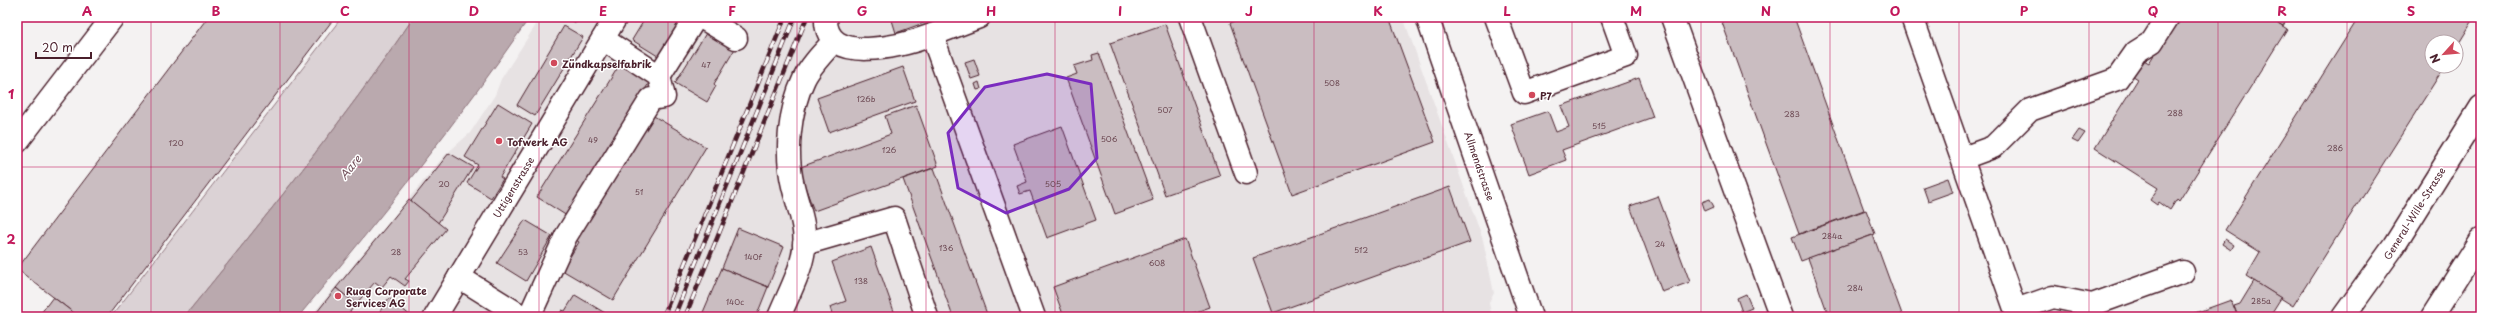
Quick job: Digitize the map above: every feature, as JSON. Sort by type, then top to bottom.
[{"type":"main road","points":[[17,142],[114,17]]},
{"type":"main road","name":"Uttigenstrasse","points":[[435,317],[616,17]]},
{"type":"main road","points":[[659,76],[696,17]]},
{"type":"main road","points":[[701,17],[736,38]]},
{"type":"main road","points":[[826,17],[826,27],[834,42],[841,46],[887,48],[932,35],[979,17]]},
{"type":"main road","points":[[1190,17],[1246,173]]},
{"type":"main road","name":"Allmendstrasse","points":[[1427,17],[1531,317]]},
{"type":"main road","points":[[1496,17],[1524,93],[1626,56],[1612,17]]},
{"type":"main road","points":[[1672,17],[1781,317]]},
{"type":"main road","points":[[1912,17],[2017,313],[2053,297],[2092,305],[2184,272]]},
{"type":"main road","points":[[1963,158],[1994,147],[2030,110],[2117,78],[2136,52],[2152,42],[2168,17]]},
{"type":"main road","points":[[932,35],[1034,317]]},
{"type":"main road","points":[[529,317],[566,236],[651,99],[664,97],[659,76],[603,39]]},
{"type":"main road","points":[[779,317],[800,265],[804,244],[804,226],[788,166],[787,148],[804,80],[812,66],[834,42]]},
{"type":"main road","name":"General-Wille-Strasse","points":[[2342,317],[2394,246],[2481,107]]},
{"type":"main road","points":[[804,244],[894,218],[927,317]]},
{"type":"main road","points":[[2432,317],[2481,240]]},
{"type":"main road","points":[[459,277],[523,317]]},
{"type":"highlighted area","points":[[1047,74],[1091,84],[1097,158],[1069,189],[1006,213],[958,188],[948,133],[985,87]]},
{"type":"shaded area","points":[[342,17],[414,17],[331,132],[273,207],[184,317],[111,317]]},
{"type":"shaded area","points":[[541,17],[1403,17],[1483,240],[1494,293],[1489,303],[1492,317],[310,317],[444,156],[470,133],[495,95],[501,79]]},
{"type":"water","name":"Aare","points":[[414,17],[530,17],[475,94],[417,170],[298,317],[184,317],[273,207],[331,132]]},
{"type":"building","points":[[208,17],[335,17],[107,317],[79,317],[17,269]]},
{"type":"building","points":[[566,17],[579,17],[576,23]]},
{"type":"building","points":[[646,17],[686,17],[661,58],[632,40]]},
{"type":"building","points":[[891,17],[940,17],[896,33]]},
{"type":"building","points":[[1246,17],[1389,17],[1435,142],[1292,194],[1230,23]]},
{"type":"building","points":[[1720,17],[1794,17],[1864,210],[1799,234]]},
{"type":"building","points":[[2177,17],[2269,17],[2287,29],[2179,201],[2177,199],[2170,210],[2159,202],[2157,205],[2150,200],[2158,188],[2095,148],[2138,79],[2130,74],[2140,58],[2149,63]]},
{"type":"building","points":[[2269,17],[2288,17],[2283,26]]},
{"type":"building","points":[[2359,17],[2475,17],[2464,35],[2424,34],[2424,74],[2440,74],[2293,306],[2246,276],[2260,252],[2225,230]]},
{"type":"building","points":[[1165,24],[1220,176],[1165,195],[1110,43]]},
{"type":"building","points":[[564,26],[583,37],[535,116],[517,105]]},
{"type":"building","points":[[708,30],[736,47],[714,84],[716,86],[707,102],[675,83]]},
{"type":"building","points":[[1099,53],[1153,200],[1115,214],[1066,78],[1077,74],[1074,66],[1093,60],[1092,55]]},
{"type":"building","points":[[974,59],[980,76],[971,79],[965,62]]},
{"type":"building","points":[[620,64],[649,83],[567,216],[537,197]]},
{"type":"building","points":[[903,67],[915,101],[829,132],[817,98]]},
{"type":"building","points":[[1639,78],[1653,117],[1562,150],[1566,160],[1529,174],[1511,124],[1548,111],[1556,132],[1569,127],[1561,106]]},
{"type":"building","points":[[979,82],[981,89],[977,90],[975,84]]},
{"type":"building","name":"Tofwerk AG","points":[[498,103],[532,124],[500,177],[503,179],[491,198],[467,183],[478,165],[465,157]]},
{"type":"building","points":[[916,105],[938,166],[814,211],[798,168],[891,134],[885,116]]},
{"type":"building","points":[[647,112],[706,147],[613,300],[562,270],[579,242],[572,237]]},
{"type":"building","points":[[1062,126],[1096,220],[1047,238],[1030,191],[1020,194],[1017,186],[1027,182],[1013,144]]},
{"type":"building","points":[[2079,130],[2085,133],[2078,143],[2072,140]]},
{"type":"building","points":[[449,153],[473,167],[438,223],[411,201]]},
{"type":"building","points":[[934,168],[988,317],[953,317],[903,179]]},
{"type":"building","points":[[1948,178],[1953,192],[1928,201],[1923,187]]},
{"type":"building","points":[[1450,187],[1470,242],[1273,313],[1253,258]]},
{"type":"building","points":[[1658,196],[1690,282],[1662,292],[1630,206]]},
{"type":"building","points":[[409,199],[446,229],[405,279],[409,281],[405,286],[391,276],[382,287],[375,282],[356,304],[336,288]]},
{"type":"building","points":[[1710,199],[1714,207],[1705,211],[1702,202]]},
{"type":"building","points":[[1866,210],[1875,234],[1801,261],[1792,237]]},
{"type":"building","points":[[525,220],[552,236],[526,281],[497,263]]},
{"type":"building","points":[[738,228],[784,247],[768,287],[722,268]]},
{"type":"building","points":[[1873,235],[1903,317],[1829,317],[1808,258]]},
{"type":"building","points":[[1185,239],[1210,307],[1182,317],[1064,317],[1053,287]]},
{"type":"building","points":[[2225,239],[2234,245],[2231,250],[2222,244]]},
{"type":"building","points":[[871,247],[896,317],[833,317],[830,307],[846,301],[832,262]]},
{"type":"building","points":[[722,268],[768,287],[756,317],[701,317]]},
{"type":"building","points":[[2254,281],[2281,298],[2269,317],[2238,317],[2234,306],[2240,304]]},
{"type":"building","name":"Ruag Corporate Services AG","points":[[336,288],[356,304],[346,317],[313,317]]},
{"type":"building","points":[[1746,294],[1752,308],[1742,312],[1737,298]]},
{"type":"building","points":[[575,295],[605,313],[603,317],[558,317],[562,310],[565,311]]},
{"type":"building","points":[[53,297],[79,317],[38,317]]},
{"type":"building","points":[[389,298],[412,317],[376,317]]},
{"type":"building","points":[[2231,300],[2238,317],[2184,317]]},
{"type":"railway","points":[[663,317],[785,17]]},
{"type":"railway","points":[[674,317],[795,17]]},
{"type":"railway","points":[[685,317],[807,17]]},
{"type":"place","name":"Zündkapselfabrik","points":[[554,63]]},
{"type":"place","name":"P7","points":[[1532,95]]},
{"type":"place","name":"Tofwerk AG","points":[[499,141]]},
{"type":"place","name":"Ruag Corporate Services AG","points":[[338,296]]}]
